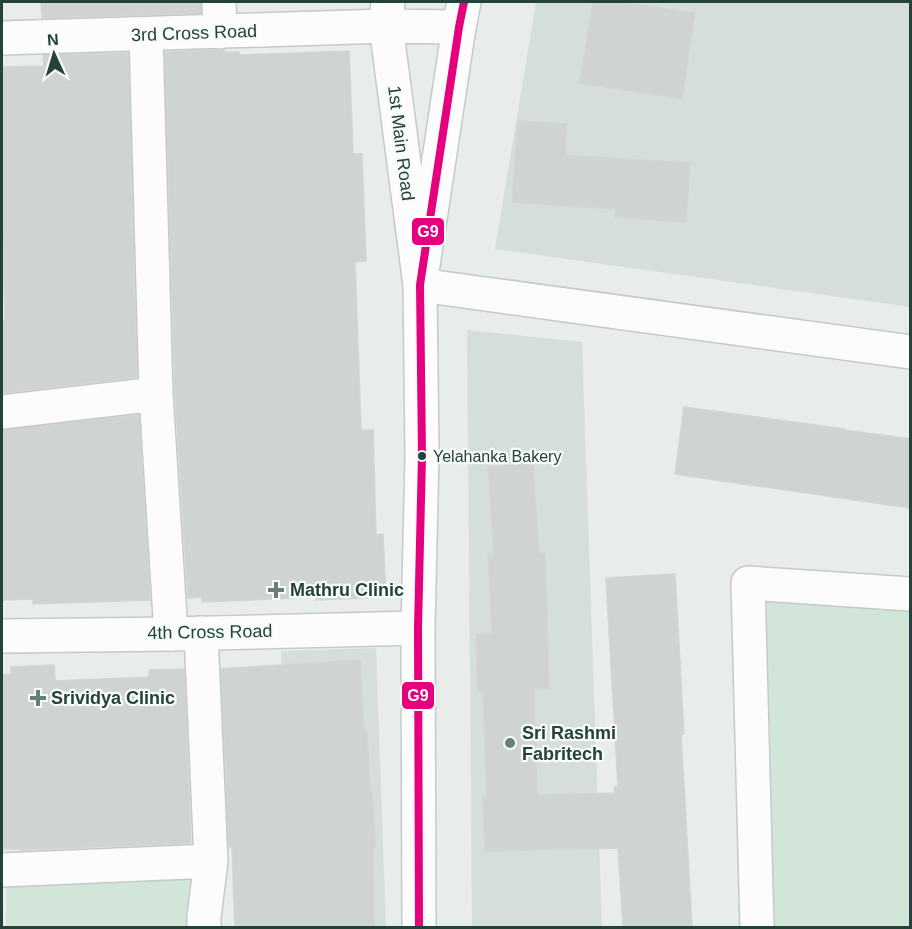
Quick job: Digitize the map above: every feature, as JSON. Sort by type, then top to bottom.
[{"type":"street","name":"1st Main Road","points":[[387,14],[420,285]]},
{"type":"street","name":"3rd Cross Road","points":[[2,39],[146,35],[219,17],[461,14]]},
{"type":"street","points":[[419,927],[418,628],[422,456],[420,285],[461,14]]},
{"type":"street","points":[[146,35],[156,394],[186,633],[211,861],[204,927]]},
{"type":"street","points":[[420,285],[910,352]]},
{"type":"street","points":[[2,412],[156,394]]},
{"type":"street","points":[[757,927],[748,582],[910,594]]},
{"type":"street","name":"4th Cross Road","points":[[2,636],[418,628]]},
{"type":"street","points":[[2,870],[211,861]]},
{"type":"shaded area","points":[[536,2],[910,2],[910,307],[495,249]]},
{"type":"shaded area","points":[[467,330],[582,342],[602,927],[472,927]]},
{"type":"shaded area","points":[[376,648],[386,927],[289,927],[281,651]]},
{"type":"green space","points":[[748,583],[910,594],[910,927],[757,927]]},
{"type":"green space","points":[[196,868],[197,927],[6,928],[7,875]]},
{"type":"building","points":[[41,2],[200,2],[201,13],[42,18]]},
{"type":"building","points":[[593,2],[621,2],[695,13],[682,99],[580,83]]},
{"type":"building","points":[[224,50],[224,52],[239,52],[239,55],[349,51],[353,154],[362,154],[366,261],[355,262],[361,430],[373,430],[376,535],[383,534],[386,597],[316,600],[316,597],[202,602],[202,597],[188,598],[175,393],[165,52]]},
{"type":"building","points":[[128,53],[137,377],[2,393],[2,320],[5,320],[2,67],[44,66],[43,55]]},
{"type":"building","points":[[518,121],[567,124],[565,155],[690,163],[686,222],[615,217],[616,209],[512,202]]},
{"type":"building","points":[[684,407],[910,439],[910,508],[675,474]]},
{"type":"building","points":[[139,415],[150,600],[33,604],[33,599],[2,600],[2,430]]},
{"type":"building","points":[[533,464],[539,553],[545,553],[549,689],[534,689],[537,795],[615,793],[614,787],[618,787],[606,578],[675,574],[692,927],[623,927],[618,848],[485,851],[483,797],[487,797],[483,691],[478,691],[476,634],[492,634],[488,555],[494,555],[488,467]]},
{"type":"building","points":[[360,660],[364,732],[367,732],[376,847],[373,847],[374,927],[235,927],[221,669]]},
{"type":"building","points":[[54,665],[55,681],[149,677],[149,670],[184,669],[191,843],[2,849],[2,675],[11,674],[11,667]]},
{"type":"transit line","name":"G9","points":[[419,928],[418,628],[422,456],[420,285],[464,2]]},
{"type":"place","name":"Yelahanka Bakery","points":[[422,456]]},
{"type":"place","name":"Mathru Clinic","points":[[276,590]]},
{"type":"place","name":"Srividya Clinic","points":[[38,698]]},
{"type":"place","name":"Sri Rashmi Fabritech","points":[[510,743]]}]
